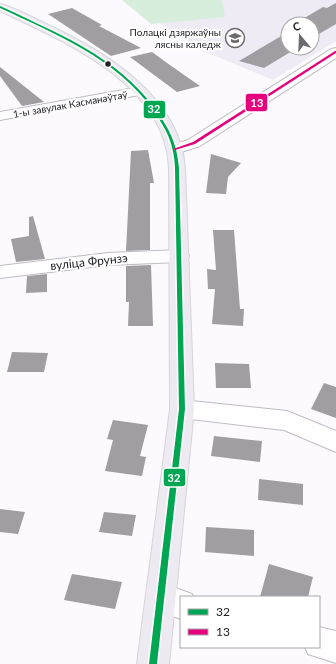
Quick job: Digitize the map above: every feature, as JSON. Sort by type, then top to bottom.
[{"type":"main road","points":[[0,7],[83,47],[116,69],[140,92],[155,110],[168,132],[175,149],[177,171],[182,409],[171,601],[153,664]]},
{"type":"street","points":[[175,149],[194,142],[336,52]]},
{"type":"street","name":"1-ы завулак Касманаўтаў","points":[[0,116],[140,92]]},
{"type":"street","name":"вуліца Фрунзэ","points":[[0,272],[108,259],[179,256]]},
{"type":"street","points":[[182,409],[287,421],[336,442]]},
{"type":"street","points":[[320,643],[336,648]]},
{"type":"shaded area","name":"Полацкі дзяржаўны лясны каледж","points":[[126,0],[336,0],[336,41],[320,51],[320,16],[280,16],[280,56],[312,56],[273,80],[206,52],[175,34]]},
{"type":"green space","points":[[122,0],[222,0],[225,17],[151,24]]},
{"type":"building","points":[[336,3],[336,24],[320,33],[320,16],[308,16],[323,7],[327,8]]},
{"type":"building","points":[[72,8],[102,25],[99,26],[141,48],[111,56],[48,14]]},
{"type":"building","points":[[280,37],[280,56],[284,56],[264,68],[239,61]]},
{"type":"building","points":[[152,52],[200,86],[177,92],[130,57]]},
{"type":"building","points":[[0,67],[44,102],[22,106],[0,76]]},
{"type":"building","points":[[148,150],[154,183],[150,183],[150,250],[126,251],[131,151]]},
{"type":"building","points":[[211,154],[241,163],[228,177],[226,194],[206,193]]},
{"type":"building","points":[[33,216],[45,259],[16,262],[11,239],[29,236],[29,217]]},
{"type":"building","points":[[213,230],[234,230],[240,309],[244,309],[243,326],[212,324],[215,289],[208,289],[207,269],[216,270]]},
{"type":"building","points":[[151,265],[153,326],[128,326],[129,302],[126,302],[126,266]]},
{"type":"building","points":[[47,274],[47,292],[26,293],[27,276]]},
{"type":"building","points":[[12,352],[48,353],[44,372],[7,372]]},
{"type":"building","points":[[215,363],[249,364],[251,388],[216,388]]},
{"type":"building","points":[[324,383],[336,387],[336,418],[311,409]]},
{"type":"building","points":[[113,420],[148,425],[140,456],[146,457],[142,476],[105,471],[113,440],[107,439]]},
{"type":"building","points":[[214,436],[262,441],[260,462],[211,456]]},
{"type":"building","points":[[259,479],[303,484],[303,505],[258,500]]},
{"type":"building","points":[[0,509],[25,512],[18,534],[0,532]]},
{"type":"building","points":[[104,512],[136,515],[132,536],[99,532]]},
{"type":"building","points":[[206,527],[254,530],[254,556],[205,552]]},
{"type":"building","points":[[269,564],[313,577],[308,596],[260,596]]},
{"type":"building","points":[[72,574],[122,582],[115,609],[64,600]]},
{"type":"transit line","name":"32","points":[[0,7],[68,39],[90,51],[110,65],[146,98],[161,119],[174,146],[177,168],[182,409],[153,664]]},
{"type":"transit line","name":"13","points":[[175,149],[194,143],[336,52]]},
{"type":"place","name":"Полацкі дзяржаўны лясны каледж","points":[[235,38]]}]
